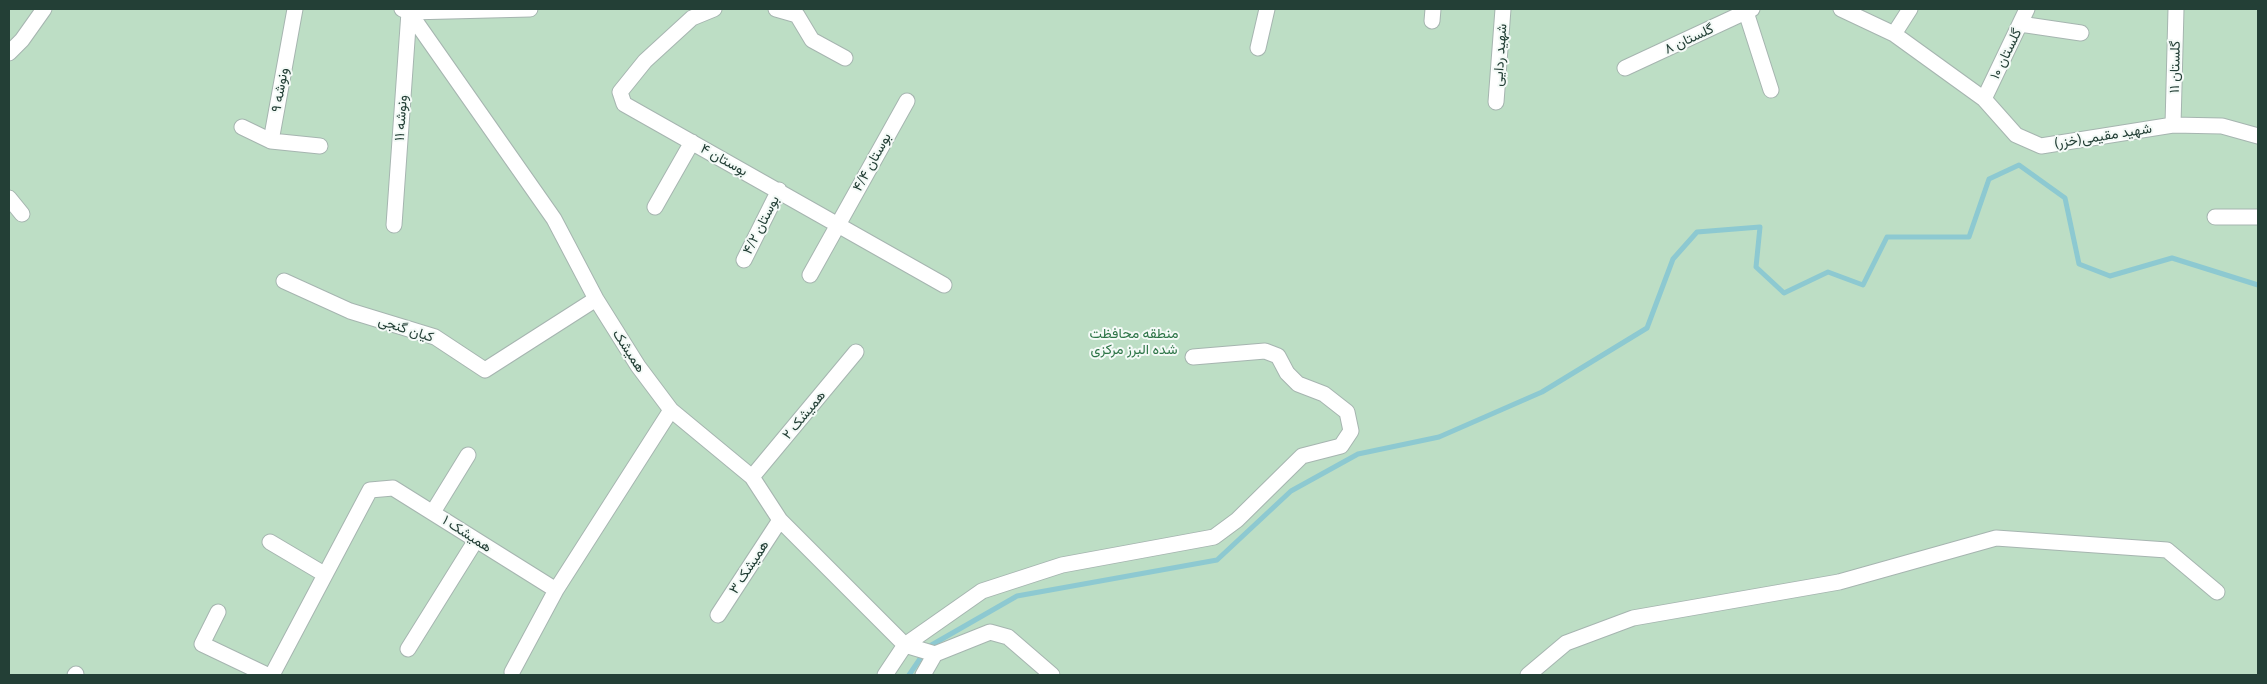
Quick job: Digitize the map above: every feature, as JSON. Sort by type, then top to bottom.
[{"type":"street","points":[[9,53],[22,40],[44,9]]},
{"type":"street","name":"ونوشه ۹","points":[[271,140],[295,9]]},
{"type":"street","points":[[405,10],[530,9]]},
{"type":"street","name":"بوستان ۴","points":[[714,9],[692,18],[645,61],[620,92],[624,104],[944,285]]},
{"type":"street","points":[[776,9],[796,15],[812,40],[845,58]]},
{"type":"street","points":[[1258,48],[1267,9]]},
{"type":"street","name":"شهید ردایی","points":[[1496,102],[1504,9]]},
{"type":"street","name":"شهید مقیمی(‌خزر)","points":[[1841,9],[1894,34],[1984,99],[2016,135],[2041,146],[2173,125],[2222,126],[2258,136]]},
{"type":"street","points":[[1894,34],[1910,9]]},
{"type":"street","name":"گلستان ۱۰","points":[[1984,99],[2027,9]]},
{"type":"street","name":"گلستان ۱۱","points":[[2173,125],[2176,9]]},
{"type":"street","name":"ونوشه ۱۱","points":[[394,225],[405,10]]},
{"type":"street","name":"همیشک","points":[[405,10],[554,219],[596,299],[638,366],[671,410],[752,478],[780,520],[910,646]]},
{"type":"street","points":[[1749,10],[1771,90]]},
{"type":"street","name":"گلستان ۸","points":[[1625,68],[1749,10]]},
{"type":"street","points":[[2020,24],[2081,33]]},
{"type":"street","name":"بوستان ۴/۴","points":[[810,275],[907,101]]},
{"type":"street","points":[[242,127],[271,140],[320,146]]},
{"type":"street","points":[[655,207],[692,142]]},
{"type":"street","name":"بوستان ۴/۲","points":[[744,260],[779,190]]},
{"type":"street","points":[[9,198],[22,214]]},
{"type":"street","points":[[2215,217],[2258,216]]},
{"type":"street","name":"کیان گنجی","points":[[284,281],[350,311],[435,337],[485,370],[596,299]]},
{"type":"street","points":[[885,675],[910,646],[982,591],[1062,565],[1214,537],[1237,520],[1302,456],[1341,446],[1351,431],[1347,412],[1324,394],[1298,384],[1287,373],[1278,356],[1265,351],[1193,358]]},
{"type":"street","name":"همیشک ۲","points":[[752,478],[856,352]]},
{"type":"street","points":[[512,672],[556,590],[671,410]]},
{"type":"street","points":[[433,512],[468,455]]},
{"type":"street","name":"همیشک ۱","points":[[272,675],[370,490],[393,488],[556,590]]},
{"type":"street","name":"همیشک ۳","points":[[718,615],[780,520]]},
{"type":"street","points":[[1528,675],[1566,643],[1632,618],[1839,582],[1996,538],[2167,550],[2217,592]]},
{"type":"street","points":[[408,649],[476,540]]},
{"type":"street","points":[[270,542],[324,574]]},
{"type":"street","points":[[218,612],[202,644],[267,675]]},
{"type":"street","points":[[923,675],[935,654],[990,632],[1008,638],[1052,675]]},
{"type":"street","points":[[910,646],[935,654]]},
{"type":"green space","name":"منطقه محافظت شده البرز مرکزی","points":[[9,9],[2258,9],[2258,675],[9,675]]},
{"type":"waterway","points":[[909,675],[928,647],[1017,596],[1217,560],[1291,491],[1358,454],[1439,437],[1542,392],[1647,328],[1673,259],[1697,232],[1760,227],[1756,267],[1784,293],[1828,272],[1863,285],[1887,237],[1969,237],[1989,179],[2019,165],[2065,198],[2079,264],[2110,276],[2172,258],[2258,285]]}]
